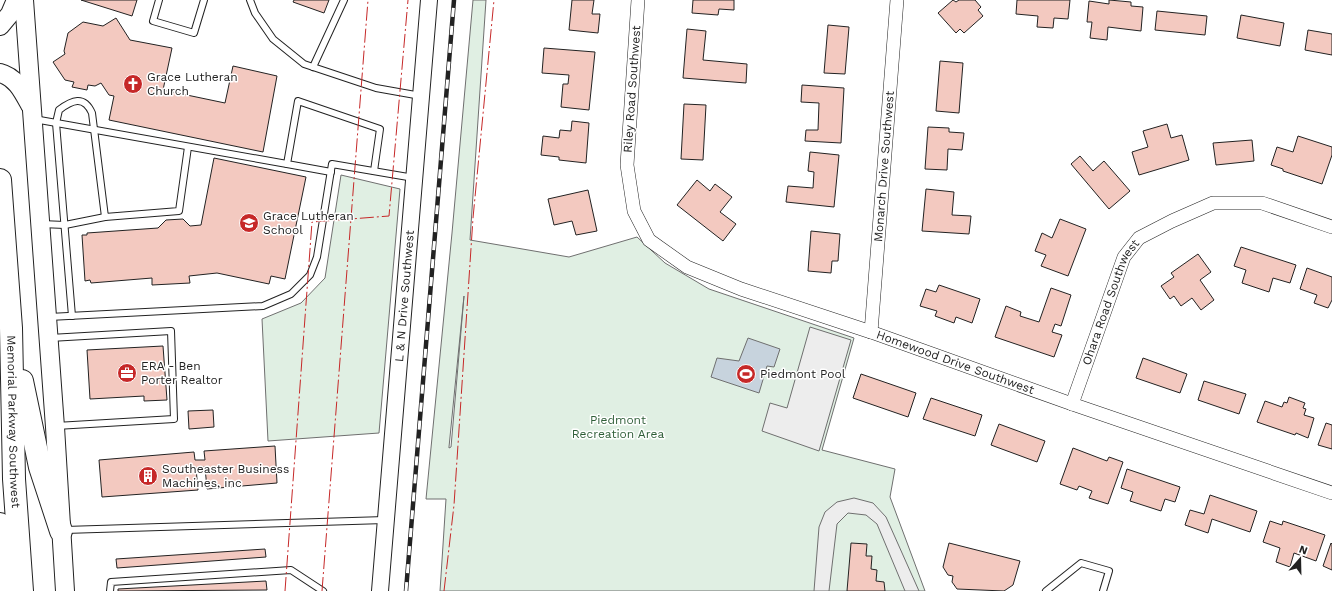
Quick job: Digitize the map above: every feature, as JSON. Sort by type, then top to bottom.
[{"type":"highway","name":"Memorial Parkway Southwest","points":[[0,180],[11,328],[14,479],[22,591]]},
{"type":"highway","points":[[11,328],[40,467],[61,531]]},
{"type":"highway","points":[[0,524],[4,591]]},
{"type":"main road","points":[[0,26],[10,14],[16,0]]},
{"type":"main road","points":[[24,0],[55,426],[65,591]]},
{"type":"main road","points":[[0,73],[5,74],[18,84],[33,114]]},
{"type":"street","name":"L & N Drive Southwest","points":[[380,591],[428,0]]},
{"type":"street","name":"Riley Road Southwest","points":[[629,177],[627,165],[638,0]]},
{"type":"street","name":"Monarch Drive Southwest","points":[[871,332],[897,0]]},
{"type":"street","name":"Homewood Drive Southwest","points":[[629,177],[634,211],[649,240],[687,267],[741,289],[871,332],[1072,404],[1332,493]]},
{"type":"street","name":"Ohara Road Southwest","points":[[1072,404],[1124,257],[1139,238],[1172,220],[1213,202],[1262,203],[1332,228]]},
{"type":"lane","points":[[159,0],[153,20],[194,33],[204,0]]},
{"type":"lane","points":[[250,0],[255,13],[273,39],[304,64],[376,88],[420,96]]},
{"type":"lane","points":[[313,67],[344,0]]},
{"type":"lane","points":[[72,316],[56,123],[59,110],[68,102],[80,101],[88,106],[95,130],[105,217]]},
{"type":"lane","points":[[287,164],[298,101],[380,129],[374,171]]},
{"type":"lane","points":[[33,114],[56,123],[331,172]]},
{"type":"lane","points":[[40,224],[65,225],[105,217],[180,211],[188,147]]},
{"type":"lane","points":[[47,317],[263,306],[291,294],[310,275],[317,257],[332,164],[414,178]]},
{"type":"lane","points":[[48,339],[171,332],[174,419],[55,426]]},
{"type":"lane","points":[[61,531],[386,520]]},
{"type":"lane","points":[[1046,591],[1081,563],[1109,571],[1103,591]]},
{"type":"lane","points":[[110,591],[111,582],[291,570],[323,591]]},
{"type":"green space","name":"Piedmont Recreation Area","points":[[473,0],[486,0],[470,240],[569,257],[637,237],[665,263],[709,289],[854,338],[822,450],[895,469],[890,497],[925,591],[440,591],[446,499],[426,499]],"holes":[[[464,296],[451,447],[449,448]]]},
{"type":"green space","points":[[341,175],[400,189],[379,433],[268,441],[262,319],[301,303],[325,278]]},
{"type":"shaded area","points":[[810,327],[851,340],[819,451],[762,431],[770,403],[787,408]]},
{"type":"shaded area","points":[[748,338],[780,349],[774,367],[767,366],[759,393],[711,377],[717,358],[739,361]]},
{"type":"shaded area","points":[[854,498],[873,503],[886,517],[919,591],[905,591],[877,524],[866,515],[848,513],[837,524],[829,591],[814,591],[819,527],[825,512],[837,502]]},
{"type":"building","points":[[81,0],[137,0],[132,16]]},
{"type":"building","points":[[294,0],[329,0],[324,13],[293,2]]},
{"type":"building","points":[[572,0],[594,0],[592,14],[600,14],[598,33],[569,30]]},
{"type":"building","points":[[693,0],[734,0],[734,10],[719,9],[718,15],[692,13]]},
{"type":"building","points":[[953,0],[956,2],[959,0],[975,0],[981,7],[978,10],[983,16],[964,33],[960,29],[956,33],[938,13]]},
{"type":"building","points":[[1017,0],[1070,0],[1068,19],[1054,18],[1053,28],[1037,27],[1038,16],[1016,14]]},
{"type":"building","points":[[1109,0],[1131,2],[1131,6],[1143,7],[1141,31],[1108,27],[1107,40],[1090,38],[1092,22],[1087,22],[1089,1],[1109,4]]},
{"type":"building","points":[[1157,11],[1207,16],[1205,35],[1155,30]]},
{"type":"building","points":[[1241,15],[1284,23],[1280,46],[1237,38]]},
{"type":"building","name":"Grace Lutheran Church","points":[[116,18],[130,40],[172,48],[163,90],[225,103],[233,66],[277,76],[263,152],[109,120],[114,96],[109,95],[101,83],[95,86],[88,85],[87,90],[72,87],[74,82],[65,80],[53,62],[65,54],[64,51],[68,33],[83,22],[103,26]]},
{"type":"building","points":[[828,25],[849,27],[845,74],[824,73]]},
{"type":"building","points":[[687,29],[706,31],[703,60],[747,64],[746,83],[683,78]]},
{"type":"building","points":[[1308,30],[1332,34],[1332,55],[1305,50]]},
{"type":"building","points":[[544,48],[595,52],[589,110],[561,107],[563,84],[568,84],[569,75],[542,73]]},
{"type":"building","points":[[940,61],[963,63],[959,113],[936,111]]},
{"type":"building","points":[[802,85],[844,88],[841,143],[805,141],[806,130],[818,130],[819,103],[801,102]]},
{"type":"building","points":[[684,104],[706,105],[703,160],[681,159]]},
{"type":"building","points":[[572,121],[589,123],[586,163],[559,160],[559,157],[541,155],[543,136],[559,138],[560,130],[571,131]]},
{"type":"building","points":[[1167,124],[1171,138],[1182,135],[1189,160],[1139,175],[1132,152],[1148,147],[1143,131]]},
{"type":"building","points":[[928,127],[949,128],[949,132],[964,133],[962,150],[948,149],[947,170],[925,169]]},
{"type":"building","points":[[1298,136],[1332,147],[1332,155],[1322,184],[1283,171],[1283,169],[1271,165],[1277,147],[1293,152]]},
{"type":"building","points":[[1252,140],[1254,161],[1216,165],[1213,143]]},
{"type":"building","points":[[810,152],[839,155],[834,207],[786,202],[788,186],[813,188],[814,172],[808,171]]},
{"type":"building","points":[[1080,156],[1093,171],[1104,161],[1130,191],[1109,209],[1071,164]]},
{"type":"building","name":"Grace Lutheran School","points":[[214,158],[306,177],[285,279],[271,276],[269,284],[217,273],[189,276],[190,283],[152,285],[152,278],[91,283],[90,280],[85,281],[82,235],[87,235],[87,233],[158,228],[166,220],[183,219],[190,226],[201,225]]},
{"type":"building","points":[[697,180],[710,191],[715,184],[732,197],[720,212],[736,224],[723,241],[677,205]]},
{"type":"building","points":[[926,189],[954,192],[952,215],[971,216],[969,234],[922,231]]},
{"type":"building","points":[[588,190],[597,231],[576,235],[572,221],[554,225],[548,199]]},
{"type":"building","points":[[1060,219],[1086,229],[1068,276],[1041,266],[1046,255],[1035,251],[1042,233],[1052,238]]},
{"type":"building","points":[[811,231],[840,234],[838,261],[832,261],[831,273],[808,271]]},
{"type":"building","points":[[1241,247],[1296,265],[1290,283],[1273,278],[1269,292],[1242,283],[1246,270],[1234,266]]},
{"type":"building","points":[[1198,254],[1211,272],[1200,280],[1214,300],[1201,310],[1192,298],[1181,306],[1174,296],[1170,299],[1161,286],[1174,277],[1171,273]]},
{"type":"building","points":[[1307,268],[1332,277],[1332,300],[1328,308],[1314,303],[1317,295],[1300,289]]},
{"type":"building","points":[[939,285],[980,299],[972,323],[956,317],[954,323],[935,316],[937,311],[920,306],[926,289],[936,292]]},
{"type":"building","points":[[1051,288],[1071,295],[1061,326],[1055,324],[1052,332],[1062,335],[1054,357],[995,337],[1006,306],[1021,312],[1020,316],[1039,322]]},
{"type":"building","name":"ERA - Ben Porter Realtor","points":[[163,346],[167,400],[144,401],[144,396],[90,399],[87,350]]},
{"type":"building","points":[[1143,358],[1187,374],[1180,393],[1136,378]]},
{"type":"building","points":[[861,374],[916,393],[908,417],[853,398]]},
{"type":"building","points":[[1204,381],[1246,394],[1239,414],[1198,400]]},
{"type":"building","points":[[1289,397],[1305,403],[1303,408],[1306,409],[1304,415],[1314,418],[1308,438],[1257,422],[1265,401],[1282,407],[1284,402],[1287,403]]},
{"type":"building","points":[[931,398],[982,415],[975,436],[923,419]]},
{"type":"building","points":[[213,410],[214,427],[189,429],[188,411]]},
{"type":"building","points":[[1326,423],[1332,425],[1332,449],[1318,445]]},
{"type":"building","points":[[999,424],[1045,441],[1037,462],[991,445]]},
{"type":"building","name":"Southeaster Business Machines, inc","points":[[275,446],[277,483],[207,489],[205,467],[196,468],[198,490],[102,497],[99,460],[194,452],[195,460],[205,460],[204,451]]},
{"type":"building","points":[[1073,448],[1107,461],[1109,457],[1123,462],[1108,504],[1089,498],[1092,491],[1079,486],[1077,490],[1060,484]]},
{"type":"building","points":[[1127,469],[1180,487],[1175,502],[1165,499],[1161,511],[1130,501],[1133,492],[1121,488]]},
{"type":"building","points":[[1210,495],[1257,511],[1250,532],[1212,519],[1208,533],[1185,525],[1190,510],[1204,514]]},
{"type":"building","points":[[1270,521],[1282,525],[1283,521],[1325,535],[1316,561],[1294,553],[1290,567],[1276,562],[1280,548],[1263,542]]},
{"type":"building","points":[[851,543],[867,544],[866,556],[872,556],[871,569],[877,570],[876,581],[884,582],[885,591],[847,591]]},
{"type":"building","points":[[949,543],[1020,561],[1013,585],[1004,591],[957,589],[952,582],[953,576],[948,575],[943,567]]},
{"type":"building","points":[[1331,543],[1332,544],[1332,570],[1323,566]]},
{"type":"building","points":[[265,549],[266,557],[117,568],[116,559]]},
{"type":"building","points":[[266,581],[267,590],[118,591],[118,589]]},
{"type":"railway","points":[[406,591],[454,0]]},
{"type":"power","points":[[322,591],[368,0]]},
{"type":"power","points":[[285,591],[312,222],[389,216],[408,0]]},
{"type":"power","points":[[444,591],[454,505],[473,218],[494,0]]},
{"type":"place","name":"Grace Lutheran Church","points":[[133,84]]},
{"type":"place","name":"Grace Lutheran School","points":[[249,223]]},
{"type":"place","name":"ERA - Ben Porter Realtor","points":[[127,373]]},
{"type":"place","name":"Piedmont Pool","points":[[746,374]]},
{"type":"place","name":"Southeaster Business Machines, inc","points":[[148,476]]}]
